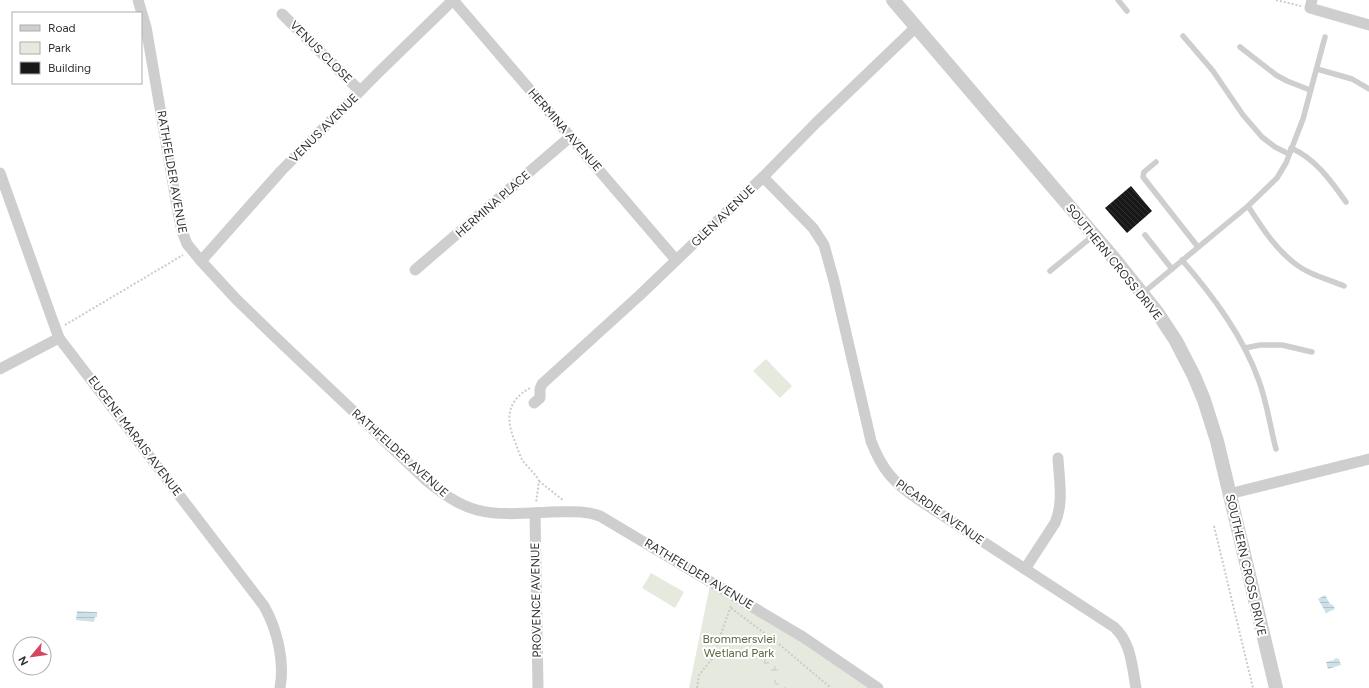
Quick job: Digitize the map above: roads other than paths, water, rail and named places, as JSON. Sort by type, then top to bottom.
[{"type":"street","name":"RATHFELDER AVENUE","points":[[138,0],[142,12]]},
{"type":"street","name":"VENUS AVENUE","points":[[201,261],[281,171],[453,0]]},
{"type":"street","name":"HERMINA AVENUE","points":[[453,0],[676,260]]},
{"type":"street","name":"SOUTHERN CROSS DRIVE","points":[[893,0],[1143,293],[1176,341],[1194,376],[1210,418],[1230,494],[1276,688]]},
{"type":"street","points":[[1311,4],[1369,25]]},
{"type":"street","name":"RATHFELDER AVENUE","points":[[142,14],[146,27],[182,231],[191,251],[272,334],[438,490],[458,503],[478,511],[535,513],[574,512],[592,513],[600,516],[803,637],[878,688]]},
{"type":"street","name":"VENUS CLOSE","points":[[282,14],[360,91]]},
{"type":"street","name":"GLEN AVENUE","points":[[534,404],[541,396],[541,387],[763,178],[816,123],[916,27]]},
{"type":"street","name":"HERMINA PLACE","points":[[416,270],[570,137]]},
{"type":"street","name":"EUGENE MARAIS AVENUE","points":[[0,173],[58,334],[264,606],[273,623],[278,643],[282,680],[280,688]]},
{"type":"street","name":"PICARDIE AVENUE","points":[[763,178],[813,228],[824,245],[834,281],[871,441],[882,465],[906,492],[1119,631],[1129,652],[1136,688]]},
{"type":"street","points":[[0,369],[58,334]]},
{"type":"street","points":[[1025,569],[1058,516],[1060,506],[1058,458]]},
{"type":"street","points":[[1230,494],[1369,459]]},
{"type":"street","name":"PROVENCE AVENUE","points":[[535,513],[538,688]]},
{"type":"lane","points":[[1118,0],[1127,11]]},
{"type":"lane","points":[[1183,36],[1213,71],[1243,115],[1257,131],[1275,147],[1289,154]]},
{"type":"lane","points":[[1143,293],[1248,206],[1282,172],[1303,119],[1325,37]]},
{"type":"lane","points":[[1240,47],[1276,75],[1310,90]]},
{"type":"lane","points":[[1317,69],[1352,79],[1369,89]]},
{"type":"lane","points":[[1291,148],[1310,158],[1336,187],[1346,202]]},
{"type":"lane","points":[[1156,162],[1144,172],[1143,177],[1198,247]]},
{"type":"lane","points":[[1248,206],[1269,236],[1294,262],[1314,274],[1344,286]]},
{"type":"lane","points":[[1050,271],[1094,235]]},
{"type":"lane","points":[[1145,235],[1172,269]]},
{"type":"lane","points":[[1182,260],[1219,306],[1245,348],[1259,381],[1276,449]]},
{"type":"lane","points":[[1245,348],[1282,345],[1312,352]]},
{"type":"park label","name":"Brommersvlei Wetland Park","points":[[739,646]]}]
